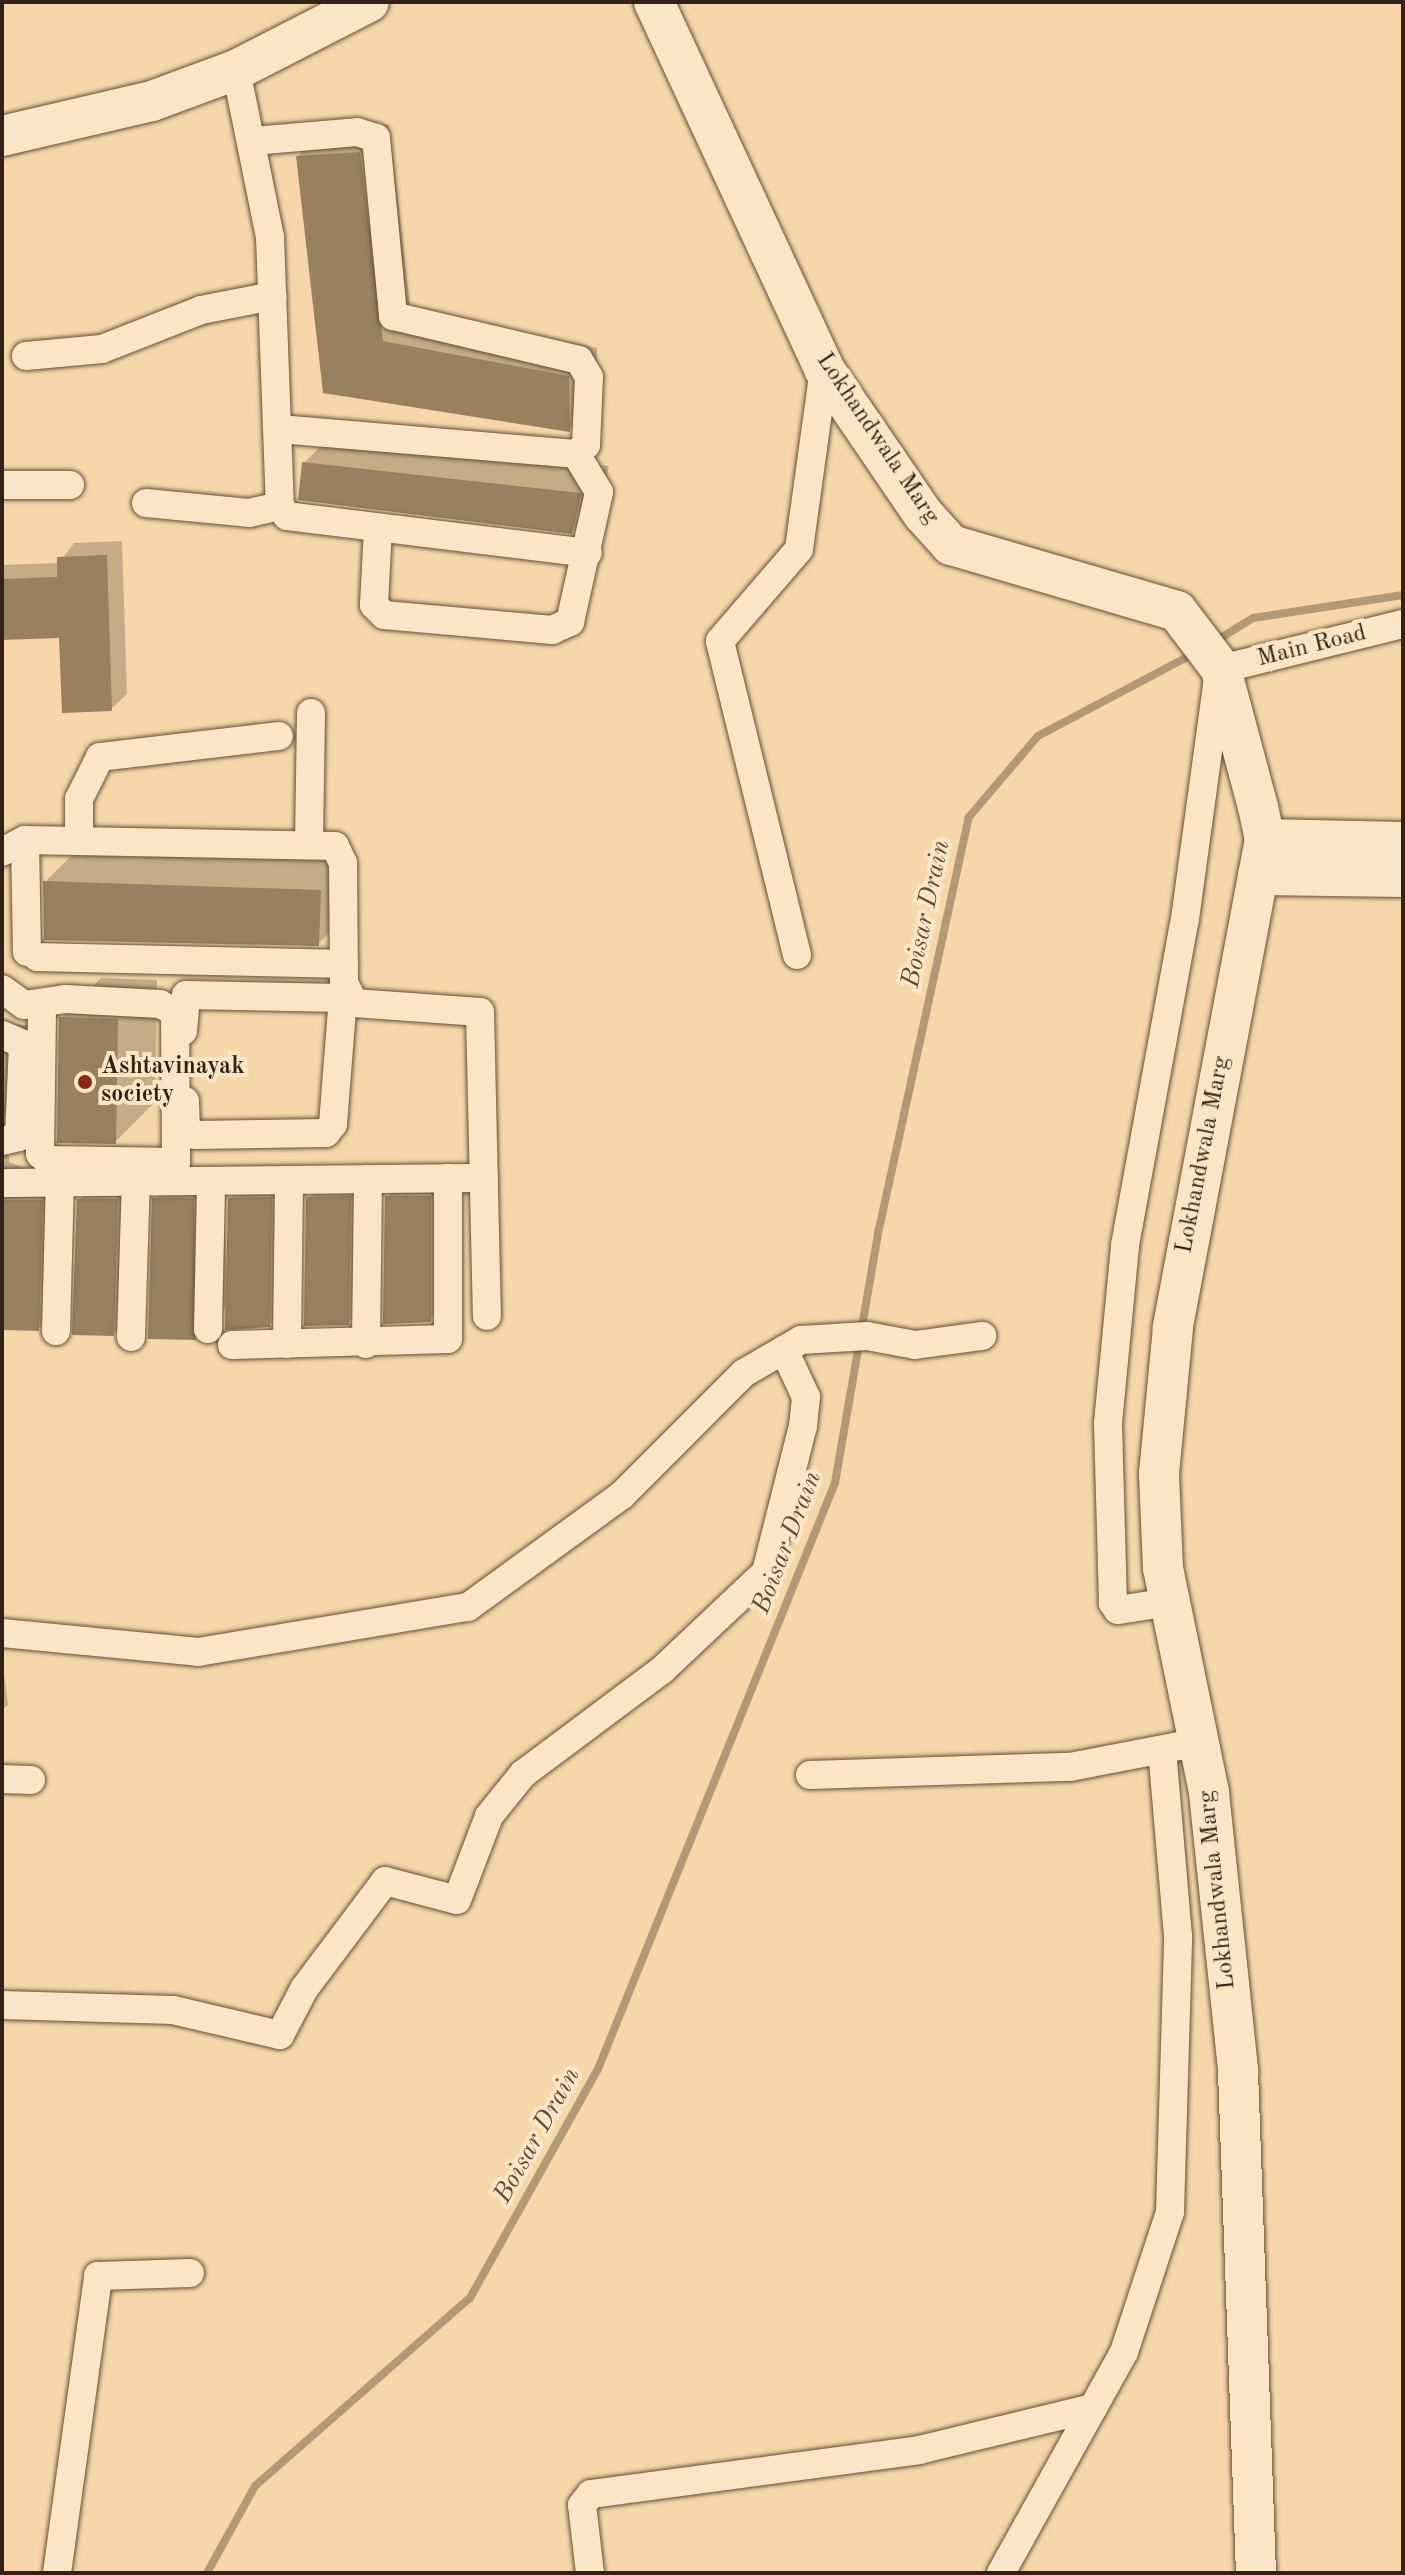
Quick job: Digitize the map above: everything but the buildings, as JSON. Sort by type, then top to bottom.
[{"type":"street","name":"Lokhandwala Marg","points":[[654,2],[824,369],[951,545],[1151,599],[1211,654],[1261,857],[1166,1379],[1159,1474],[1178,1746],[1209,1793],[1238,2071],[1256,2573]]},
{"type":"street","points":[[2,136],[152,101],[236,70],[349,5]]},
{"type":"street","points":[[236,70],[253,141],[273,296],[280,506]]},
{"type":"street","points":[[253,141],[357,132],[376,138],[393,316],[579,360],[589,377],[586,445],[576,454],[278,429]]},
{"type":"street","points":[[26,356],[102,349],[201,310],[273,296]]},
{"type":"street","points":[[797,955],[720,641],[799,549],[824,369]]},
{"type":"street","points":[[378,528],[374,605],[384,615],[552,630],[570,622],[588,553],[599,492],[576,454]]},
{"type":"street","points":[[2,485],[70,485]]},
{"type":"street","points":[[146,503],[249,513],[280,506],[297,518],[588,553]]},
{"type":"street","name":"Main Road","points":[[1211,654],[1403,624]]},
{"type":"street","points":[[1169,1602],[1118,1610],[1113,1603],[1108,1423],[1125,1245],[1211,654]]},
{"type":"street","points":[[309,842],[311,713]]},
{"type":"street","points":[[79,840],[82,787],[100,757],[133,748],[279,736]]},
{"type":"street","points":[[343,981],[186,995],[186,1128],[195,1135],[326,1133],[333,1124],[343,981],[343,863],[335,846],[309,842],[79,840],[14,846],[32,955],[343,981],[365,1009],[480,1012],[487,1316]]},
{"type":"street","points":[[1261,857],[1403,842]]},
{"type":"street","points":[[1261,857],[1403,877]]},
{"type":"street","points":[[20,998],[160,1004],[175,1012],[176,1162],[47,1160],[40,1154],[20,998]]},
{"type":"street","points":[[2,1141],[19,1137],[23,1044],[9,1036],[20,998]]},
{"type":"street","points":[[232,1345],[366,1344],[448,1339],[448,1178]]},
{"type":"street","points":[[2,1183],[484,1178]]},
{"type":"street","points":[[366,1344],[368,1179]]},
{"type":"street","points":[[287,1344],[289,1180]]},
{"type":"street","points":[[208,1329],[211,1181]]},
{"type":"street","points":[[131,1337],[136,1182]]},
{"type":"street","points":[[56,1331],[60,1183]]},
{"type":"street","points":[[2,1633],[198,1652],[468,1607],[621,1496],[744,1373],[793,1346],[867,1336],[915,1345],[982,1336]]},
{"type":"street","points":[[2,2005],[173,2010],[280,2035],[304,1989],[385,1881],[457,1900],[489,1816],[523,1774],[662,1670],[766,1572],[803,1426],[806,1397],[793,1346]]},
{"type":"street","points":[[810,1775],[1070,1767],[1178,1746],[1178,1936],[1170,2212],[1145,2302],[1093,2408],[1001,2573]]},
{"type":"street","points":[[2,1779],[31,1780]]},
{"type":"street","points":[[57,2573],[98,2276],[190,2273]]},
{"type":"street","points":[[590,2573],[582,2505],[591,2494],[919,2450],[1093,2408]]},
{"type":"waterway","name":"Boisar Drain","points":[[1214,642],[1253,618],[1403,595]]},
{"type":"waterway","name":"Boisar Drain","points":[[207,2573],[255,2486],[470,2298],[598,2069],[835,1483],[879,1229],[969,817],[1038,736],[1195,653]]},
{"type":"place","name":"Ashtavinayak society","points":[[85,1082]]}]
